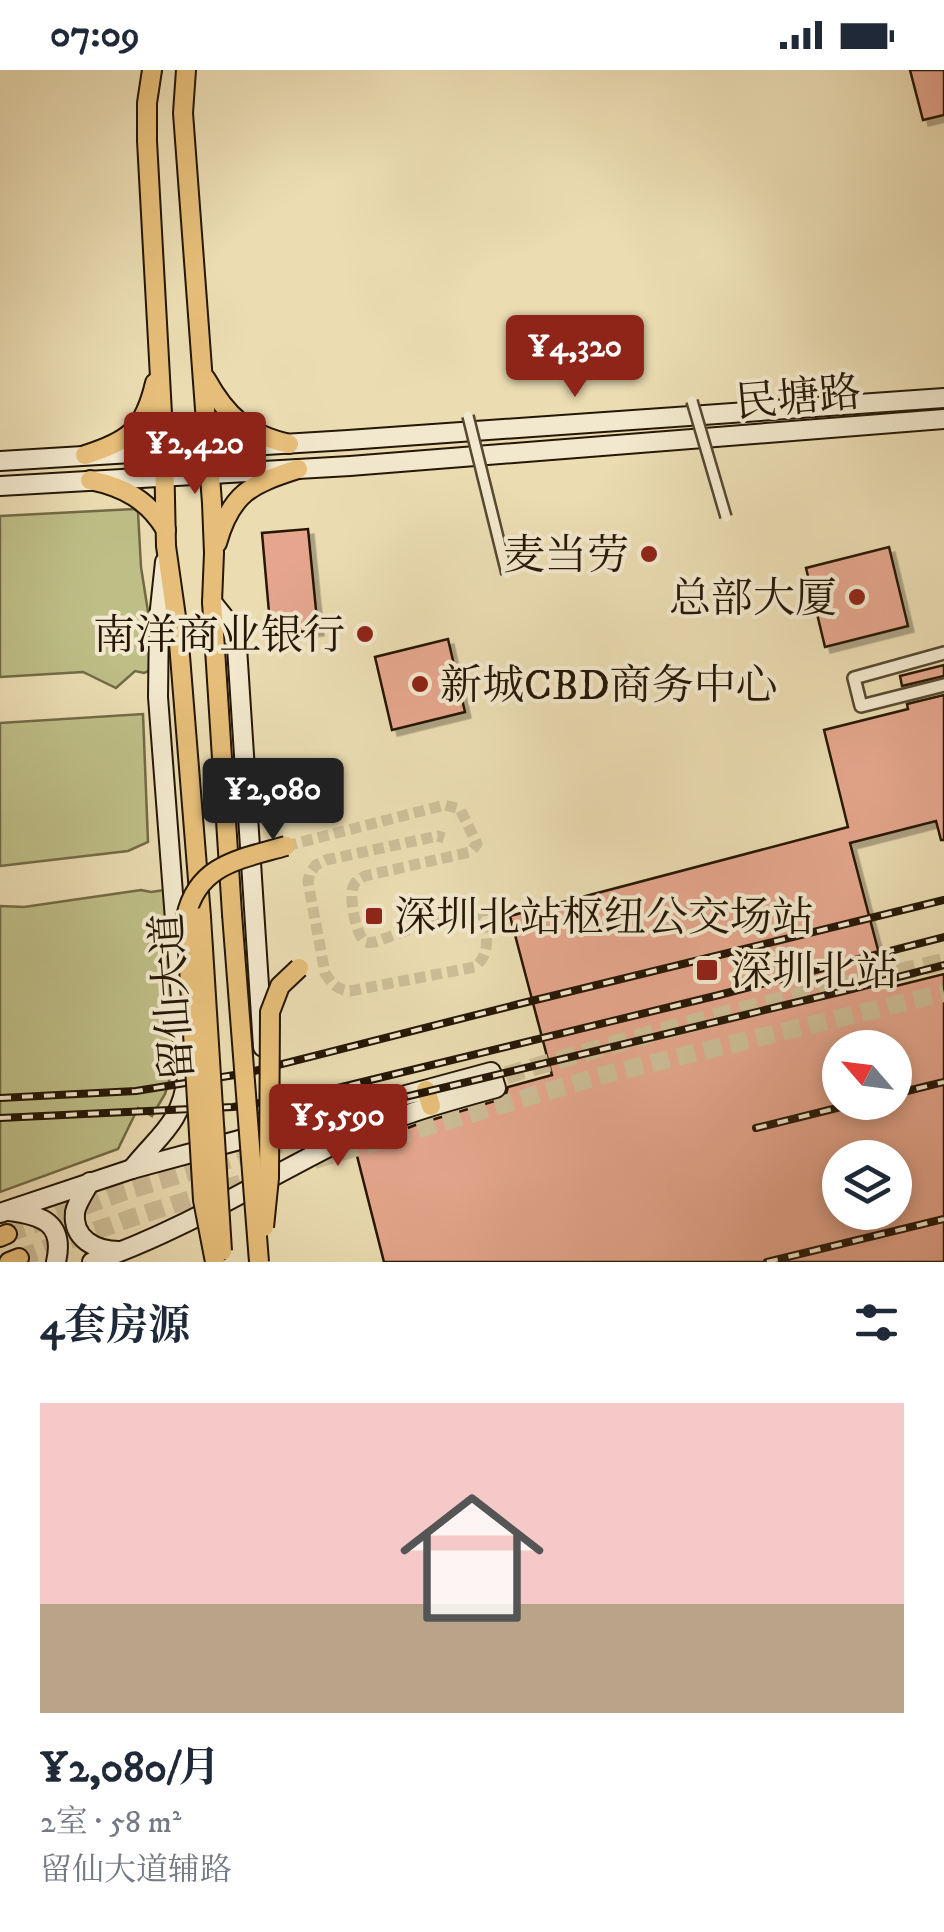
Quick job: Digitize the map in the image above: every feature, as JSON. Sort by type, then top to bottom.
[{"type":"main road","name":"留仙大道","points":[[152,70],[146,141],[166,538],[178,631],[201,917],[218,1262]]},
{"type":"main road","name":"留仙大道","points":[[186,70],[184,113],[214,553],[212,602],[260,1262]]},
{"type":"main road","points":[[85,455],[119,443],[138,427],[151,400],[158,358]]},
{"type":"main road","points":[[204,376],[220,403],[242,426],[289,444]]},
{"type":"main road","name":"民塘路","points":[[0,461],[944,398]]},
{"type":"main road","name":"民塘路","points":[[0,486],[350,466],[944,420]]},
{"type":"main road","points":[[348,440],[350,466]]},
{"type":"main road","points":[[214,553],[230,510],[246,490],[298,469]]},
{"type":"main road","points":[[90,480],[113,485],[138,498],[158,517],[166,538],[158,697],[187,1077],[176,1117],[132,1168]]},
{"type":"main road","points":[[212,602],[236,632],[266,1097],[276,1115],[304,1121]]},
{"type":"main road","points":[[218,1262],[203,1200],[186,917],[197,887],[213,872],[286,846]]},
{"type":"main road","points":[[260,1262],[270,1178],[270,1012],[280,986],[299,968]]},
{"type":"main road","points":[[3,1211],[132,1168],[304,1121],[428,1098],[186,1224],[92,1262]]},
{"type":"main road","points":[[90,1182],[75,1210],[76,1226],[94,1247],[124,1251]]},
{"type":"main road","points":[[3,1211],[28,1214],[49,1223],[57,1235],[56,1262]]},
{"type":"street","points":[[692,401],[726,517]]},
{"type":"street","points":[[468,416],[508,574]]},
{"type":"street","points":[[944,653],[854,678],[861,706],[944,685]]},
{"type":"green space","points":[[134,509],[138,512],[141,567],[152,637],[151,670],[135,671],[116,688],[83,672],[0,677],[0,516]]},
{"type":"green space","points":[[143,714],[148,842],[128,851],[0,866],[0,723]]},
{"type":"green space","points":[[165,890],[174,1022],[171,1075],[165,1094],[152,1116],[138,1108],[118,1149],[0,1192],[0,906],[24,907]]},
{"type":"building","points":[[910,70],[944,70],[944,115],[923,120]]},
{"type":"building","points":[[308,529],[318,630],[271,635],[262,533]]},
{"type":"building","name":"总部大厦","points":[[889,547],[908,626],[825,647],[806,568]]},
{"type":"building","name":"新城CBD商务中心","points":[[448,639],[465,712],[392,730],[375,657]]},
{"type":"building","points":[[944,665],[944,676],[902,686],[900,676]]},
{"type":"building","name":"深圳北站","points":[[944,695],[944,840],[936,821],[850,843],[888,988],[944,974],[944,1262],[384,1262],[355,1148],[505,1098],[508,1087],[552,1075],[510,916],[848,827],[824,730],[908,709],[907,704]]},
{"type":"tunnel","points":[[286,846],[445,805],[460,809],[477,844],[470,852],[365,876],[352,892],[354,917],[366,942],[471,907],[483,916],[487,943],[484,956],[475,967],[350,991],[335,986],[325,973],[308,882],[310,873],[326,860],[438,836],[444,838]]},
{"type":"tunnel","points":[[480,1083],[711,1018],[944,962]]},
{"type":"tunnel","points":[[314,1160],[603,1075],[944,993]]},
{"type":"tunnel","points":[[7,1234],[123,1192],[441,1095]]},
{"type":"tunnel","points":[[19,1258],[265,1176]]},
{"type":"railway","points":[[0,1098],[136,1091],[247,1073],[944,900]]},
{"type":"railway","points":[[0,1118],[233,1107],[305,1096],[944,937]]},
{"type":"railway","points":[[255,1116],[380,1103],[944,965]]},
{"type":"railway","points":[[912,1090],[944,1082]]},
{"type":"railway","points":[[756,1128],[822,1112]]},
{"type":"railway","points":[[767,1262],[944,1219]]},
{"type":"place","name":"麦当劳","points":[[649,554]]},
{"type":"place","name":"总部大厦","points":[[857,597]]},
{"type":"place","name":"南洋商业银行","points":[[365,634]]},
{"type":"place","name":"新城CBD商务中心","points":[[420,684]]},
{"type":"place","name":"深圳北站枢纽公交场站","points":[[374,916]]},
{"type":"place","name":"深圳北站","points":[[707,970]]}]
